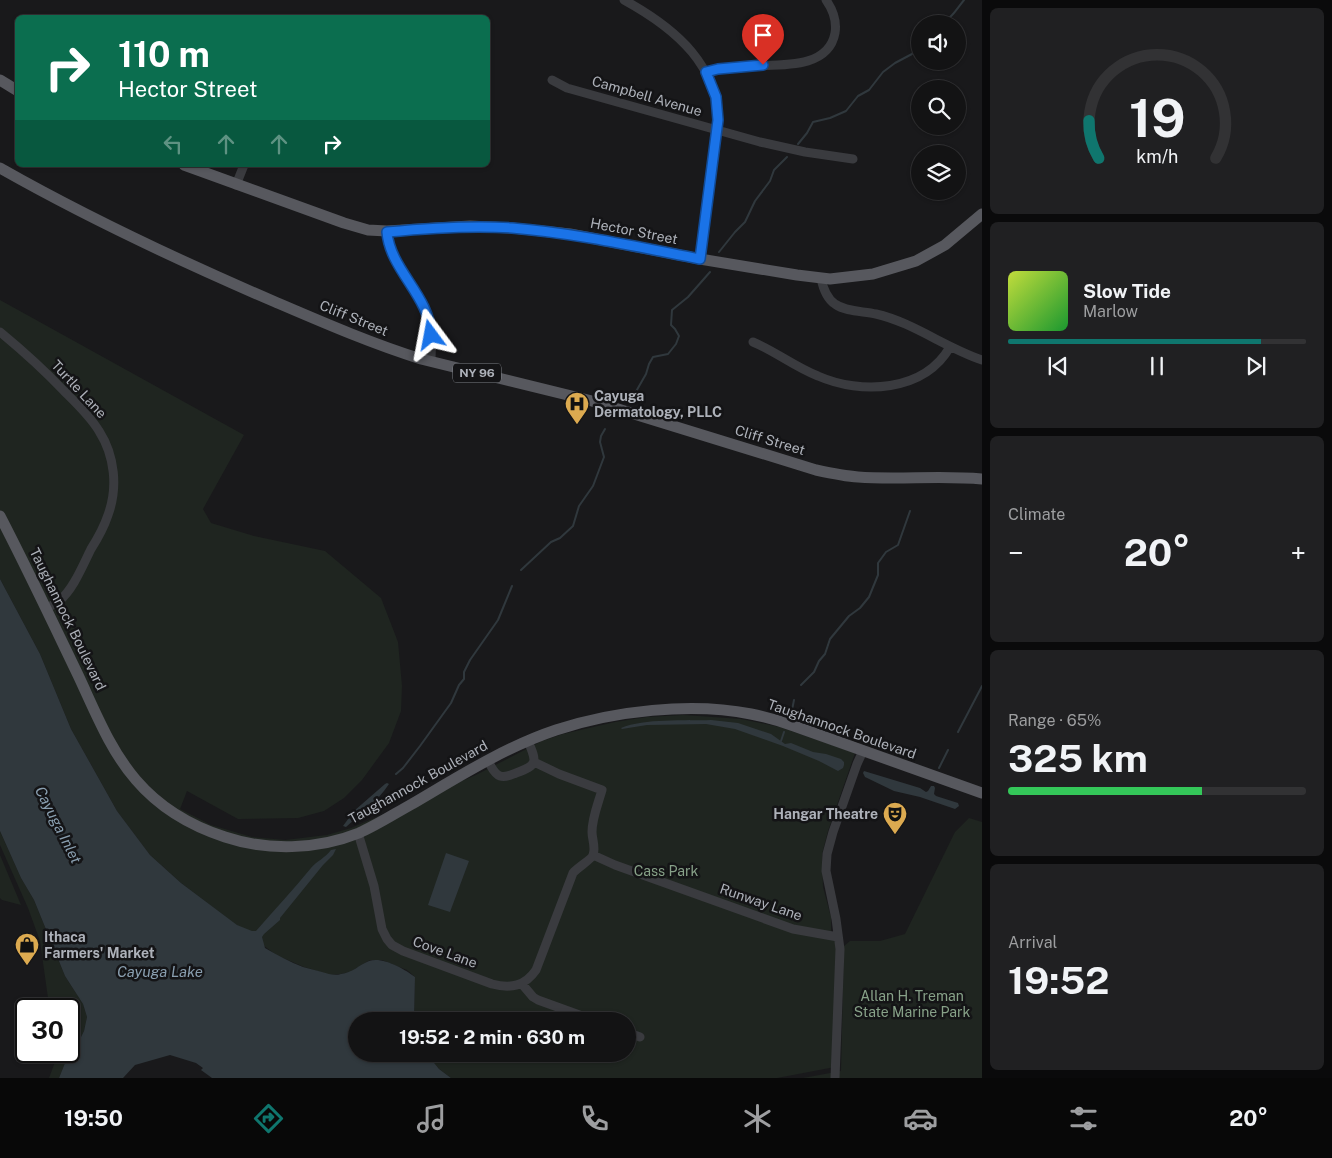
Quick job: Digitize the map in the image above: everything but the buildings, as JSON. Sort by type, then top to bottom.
[{"type":"main road","points":[[0,80],[15,89]]},
{"type":"main road","name":"Hector Street","points":[[189,167],[368,230],[387,232],[463,226],[514,228],[570,234],[700,259],[830,279],[873,274],[916,261],[945,245],[982,214]]},
{"type":"main road","name":"Cliff Street","points":[[0,168],[67,205],[133,238],[246,290],[374,344],[431,361],[592,400],[824,472],[856,477],[982,479]]},
{"type":"main road","name":"Taughannock Boulevard","points":[[0,516],[103,728],[117,754],[137,781],[166,808],[185,820],[213,833],[248,843],[266,846],[308,845],[332,841],[358,833],[528,741],[556,730],[611,716],[671,710],[711,710],[748,713],[764,717],[982,793]]},
{"type":"street","points":[[624,0],[669,29],[695,55],[706,72],[716,97],[717,131],[700,259]]},
{"type":"street","points":[[706,72],[746,66],[797,64],[821,55],[832,43],[835,30],[833,13],[826,0]]},
{"type":"street","name":"Campbell Avenue","points":[[552,80],[567,88],[717,131],[805,152],[853,159]]},
{"type":"street","points":[[236,185],[243,167]]},
{"type":"street","points":[[387,232],[390,247],[427,314],[430,324],[431,361]]},
{"type":"street","points":[[821,278],[827,297],[840,308],[889,318],[965,355],[982,360]]},
{"type":"street","name":"Turtle Lane","points":[[0,332],[54,381],[92,421],[102,435],[108,449],[113,470],[114,491],[112,503],[102,530],[65,596],[56,604],[46,608]]},
{"type":"street","points":[[753,342],[819,377],[841,384],[871,388],[898,384],[921,375],[932,368],[950,347]]},
{"type":"street","points":[[488,761],[500,776],[508,776],[530,768],[534,762],[533,753],[528,741]]},
{"type":"street","points":[[835,1078],[840,954],[826,871],[827,854],[833,832],[863,750]]},
{"type":"street","points":[[534,762],[559,774],[602,790],[592,833],[593,855],[573,873],[536,970],[522,984],[538,1000],[571,1012]]},
{"type":"street","name":"Cove Lane","points":[[358,833],[374,886],[382,929],[392,944],[402,951],[492,984],[502,987],[522,984]]},
{"type":"street","name":"Runway Lane","points":[[593,855],[615,865],[793,929],[838,937]]},
{"type":"street","points":[[636,1036],[640,1037]]},
{"type":"green space","name":"Cass Park","points":[[0,300],[244,435],[203,509],[211,523],[254,536],[325,551],[381,598],[398,642],[402,686],[401,711],[389,743],[362,780],[344,798],[324,811],[298,818],[238,819],[187,791],[180,809],[211,825],[252,837],[285,840],[327,835],[351,828],[476,775],[542,741],[615,722],[647,717],[684,715],[741,719],[780,727],[855,753],[822,854],[823,887],[831,917],[831,931],[837,946],[835,1067],[777,1078],[451,1078],[433,1062],[636,1062],[636,1012],[414,1012],[415,977],[407,970],[382,960],[370,960],[350,972],[330,975],[304,967],[276,955],[181,883],[150,855],[117,811],[71,729],[40,654],[0,579]]},
{"type":"green space","name":"Allan H. Treman State Marine Park","points":[[969,818],[982,822],[982,1078],[803,1078],[841,1071],[844,946],[850,941],[880,941],[905,934],[955,832]]},
{"type":"green space","points":[[0,831],[21,878],[34,900],[65,976],[79,998],[48,998],[40,941],[28,908],[0,845]]},
{"type":"green space","points":[[0,855],[21,905],[0,898]]},
{"type":"green space","points":[[80,999],[87,1017],[80,1039]]},
{"type":"green space","points":[[55,1063],[65,1063],[59,1078],[49,1078]]},
{"type":"water","name":"Cayuga Lake","points":[[0,579],[40,654],[71,729],[117,811],[150,855],[181,883],[237,925],[256,931],[313,866],[331,850],[336,849],[280,920],[264,934],[262,937],[265,948],[303,967],[332,974],[338,975],[349,972],[369,961],[380,960],[393,964],[411,974],[415,977],[414,1012],[348,1012],[348,1062],[433,1062],[451,1078],[212,1078],[201,1070],[203,1068],[196,1063],[170,1055],[135,1065],[123,1078],[59,1078],[65,1063],[80,1063],[80,1039],[87,1017],[80,998],[65,976],[34,900],[21,878],[0,831]]},
{"type":"water","points":[[711,720],[738,723],[771,734],[785,744],[791,743],[813,752],[841,759],[844,762],[843,768],[838,771],[783,746],[735,729],[706,724],[647,725],[621,728],[653,721]]},
{"type":"water","points":[[864,771],[920,788],[926,792],[931,786],[934,786],[934,794],[936,796],[958,803],[959,806],[955,809],[920,797],[894,791],[865,777]]},
{"type":"water","points":[[387,783],[389,784],[374,802],[346,827],[343,826],[354,811]]},
{"type":"water","points":[[446,853],[469,861],[450,912],[428,905]]},
{"type":"waterway","points":[[952,15],[964,0]]},
{"type":"waterway","points":[[798,144],[813,122],[830,118],[846,111],[858,96],[869,90],[883,72],[911,55]]},
{"type":"waterway","points":[[719,252],[745,222],[755,201],[770,181],[774,170],[787,157]]},
{"type":"waterway","points":[[630,402],[646,374],[653,357],[668,354],[676,344],[679,336],[671,325],[672,310],[688,297],[710,272]]},
{"type":"waterway","points":[[521,570],[551,542],[560,538],[573,526],[579,506],[593,486],[604,457],[600,442],[605,429]]},
{"type":"waterway","points":[[801,685],[814,672],[825,654],[830,639],[849,616],[860,608],[869,597],[878,575],[878,563],[886,552],[898,545],[910,511]]},
{"type":"waterway","points":[[396,774],[403,768],[451,703],[459,685],[464,679],[464,672],[470,660],[498,620],[512,586]]},
{"type":"waterway","points":[[958,732],[982,686]]},
{"type":"waterway","points":[[791,715],[794,700]]},
{"type":"waterway","points":[[781,741],[784,732]]},
{"type":"waterway","points":[[939,768],[948,750]]},
{"type":"place","name":"Cayuga Dermatology, PLLC","points":[[577,425]]},
{"type":"place","name":"Hangar Theatre","points":[[895,835]]},
{"type":"place","name":"Ithaca Farmers' Market","points":[[27,966]]},
{"type":"route","points":[[431,335],[427,314],[395,259],[387,232],[463,226],[514,228],[570,234],[700,259],[718,120],[716,97],[706,72],[718,69],[763,65]]},
{"type":"water label","name":"Cayuga Inlet","points":[[58,825]]}]
